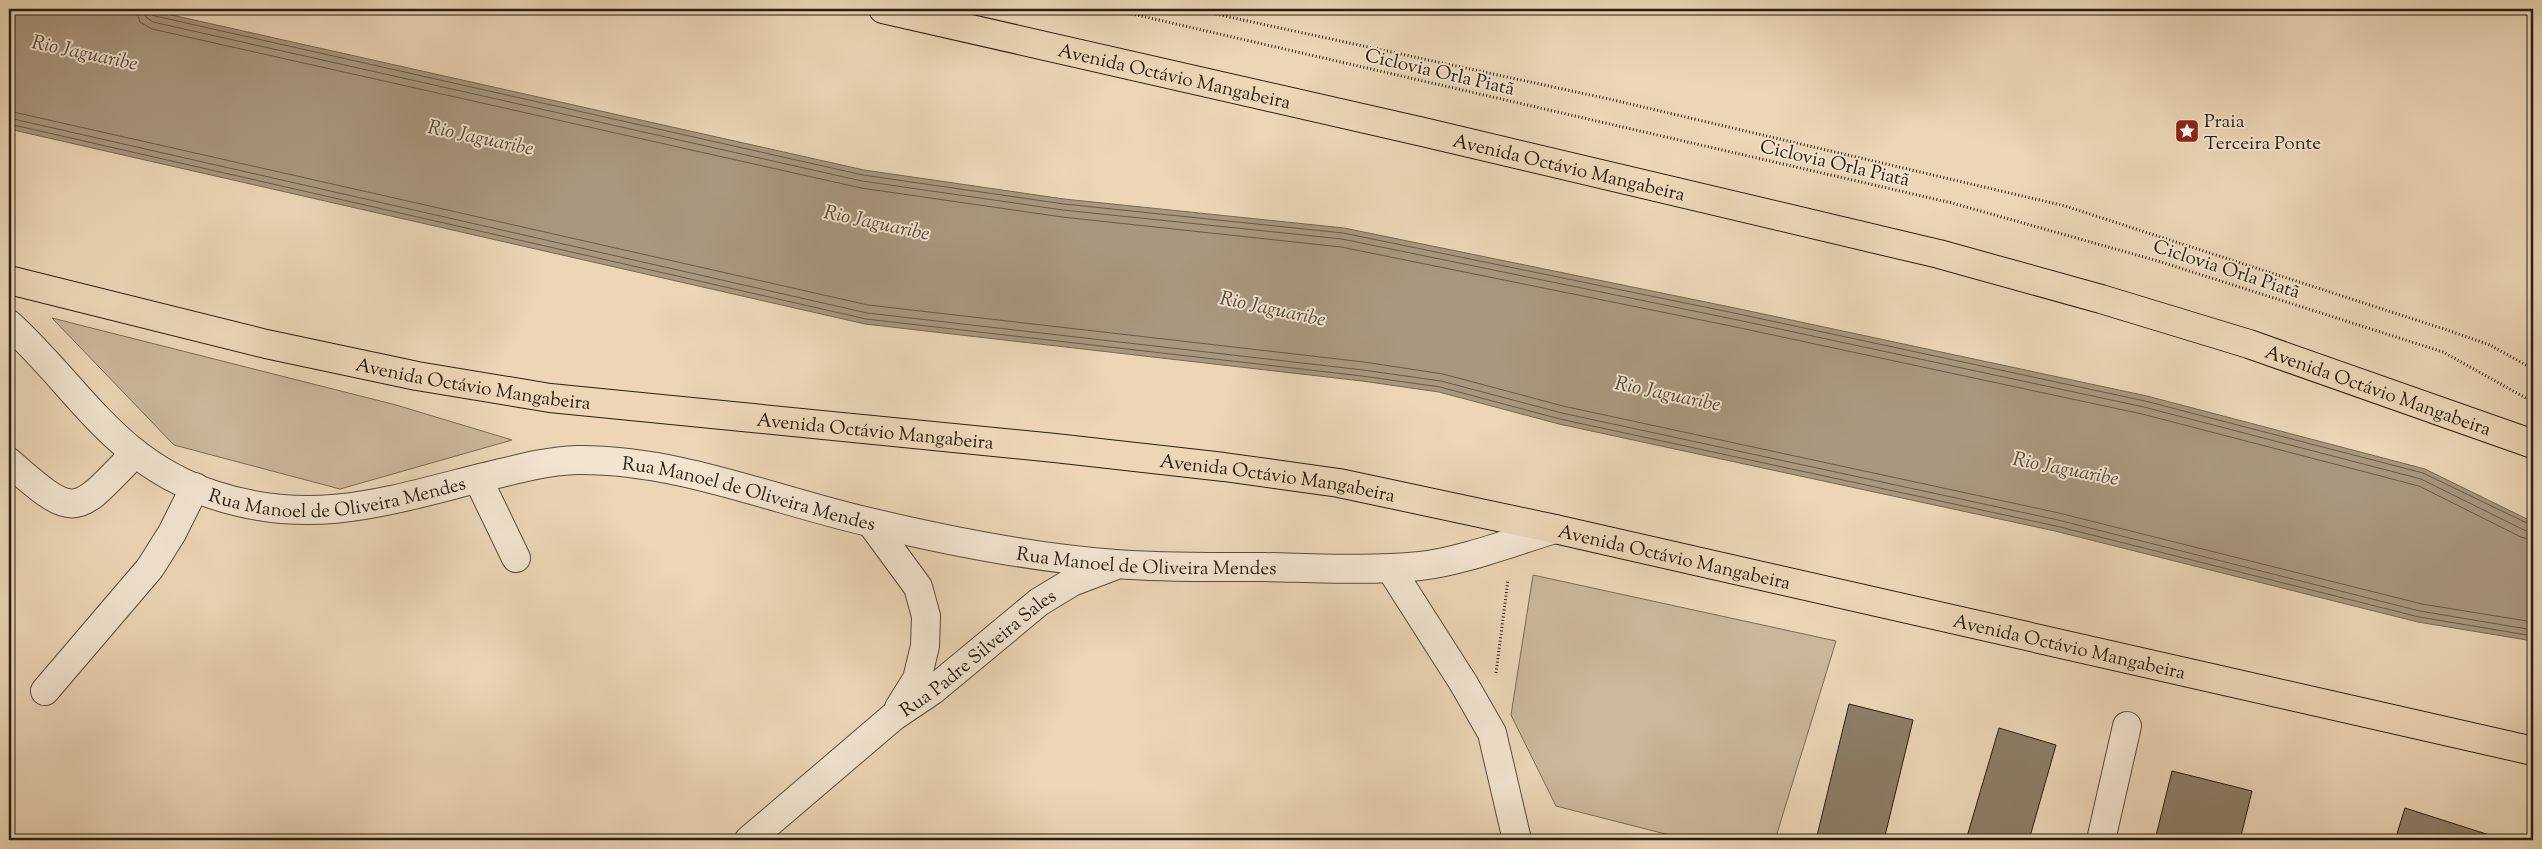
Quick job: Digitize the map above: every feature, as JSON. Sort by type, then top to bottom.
[{"type":"main road","name":"Avenida Octávio Mangabeira","points":[[883,9],[1423,132],[1939,254],[2101,299],[2249,344],[2533,444]]},
{"type":"main road","name":"Avenida Octávio Mangabeira","points":[[9,280],[266,344],[417,376],[531,395],[1224,467],[1339,483],[1555,529],[2533,751]]},
{"type":"street","name":"Rua Manoel de Oliveira Mendes","points":[[9,324],[24,337],[90,413],[122,444],[162,472],[211,494],[267,510],[317,512],[371,505],[524,467],[573,460],[625,462],[745,488],[871,523],[1016,553],[1118,564],[1335,569],[1424,566],[1555,529]]},
{"type":"street","points":[[9,462],[42,491],[67,505],[82,503],[92,496],[135,452]]},
{"type":"street","points":[[478,479],[516,558]]},
{"type":"street","points":[[45,691],[150,568],[172,534],[195,487]]},
{"type":"street","name":"Rua Padre Silveira Sales","points":[[871,523],[918,586],[926,616],[925,646],[918,679],[893,717]]},
{"type":"street","name":"Rua Padre Silveira Sales","points":[[749,840],[893,717],[933,690],[1039,602],[1072,582],[1118,564]]},
{"type":"street","points":[[1390,568],[1464,684],[1492,733],[1518,840]]},
{"type":"street","points":[[2101,840],[2127,726]]},
{"type":"path","name":"Ciclovia Orla Piatã","points":[[1111,9],[1952,203],[2058,231],[2443,352],[2478,369],[2533,402]]},
{"type":"path","points":[[1192,9],[1628,104],[2065,206],[2456,333],[2490,345],[2533,369]]},
{"type":"path","points":[[1496,674],[1512,542]]},
{"type":"shaded area","points":[[52,318],[396,405],[512,440],[340,489],[174,445]]},
{"type":"shaded area","points":[[1533,575],[1836,641],[1775,840],[1689,840],[1556,806],[1511,715]]},
{"type":"water","name":"Rio Jaguaribe","points":[[9,9],[145,9],[864,170],[1064,199],[1344,228],[1735,308],[2147,396],[2425,469],[2533,522],[2533,641],[2418,622],[2055,531],[1559,424],[1439,392],[1362,381],[865,324],[9,129]]},
{"type":"building","points":[[1849,704],[1913,720],[1884,840],[1816,840]]},
{"type":"building","points":[[1999,728],[2056,745],[2029,840],[1966,840]]},
{"type":"building","points":[[2172,771],[2252,791],[2240,840],[2155,840]]},
{"type":"building","points":[[2405,808],[2505,840],[2395,840]]},
{"type":"place","name":"Praia Terceira Ponte","points":[[2187,131]]}]
